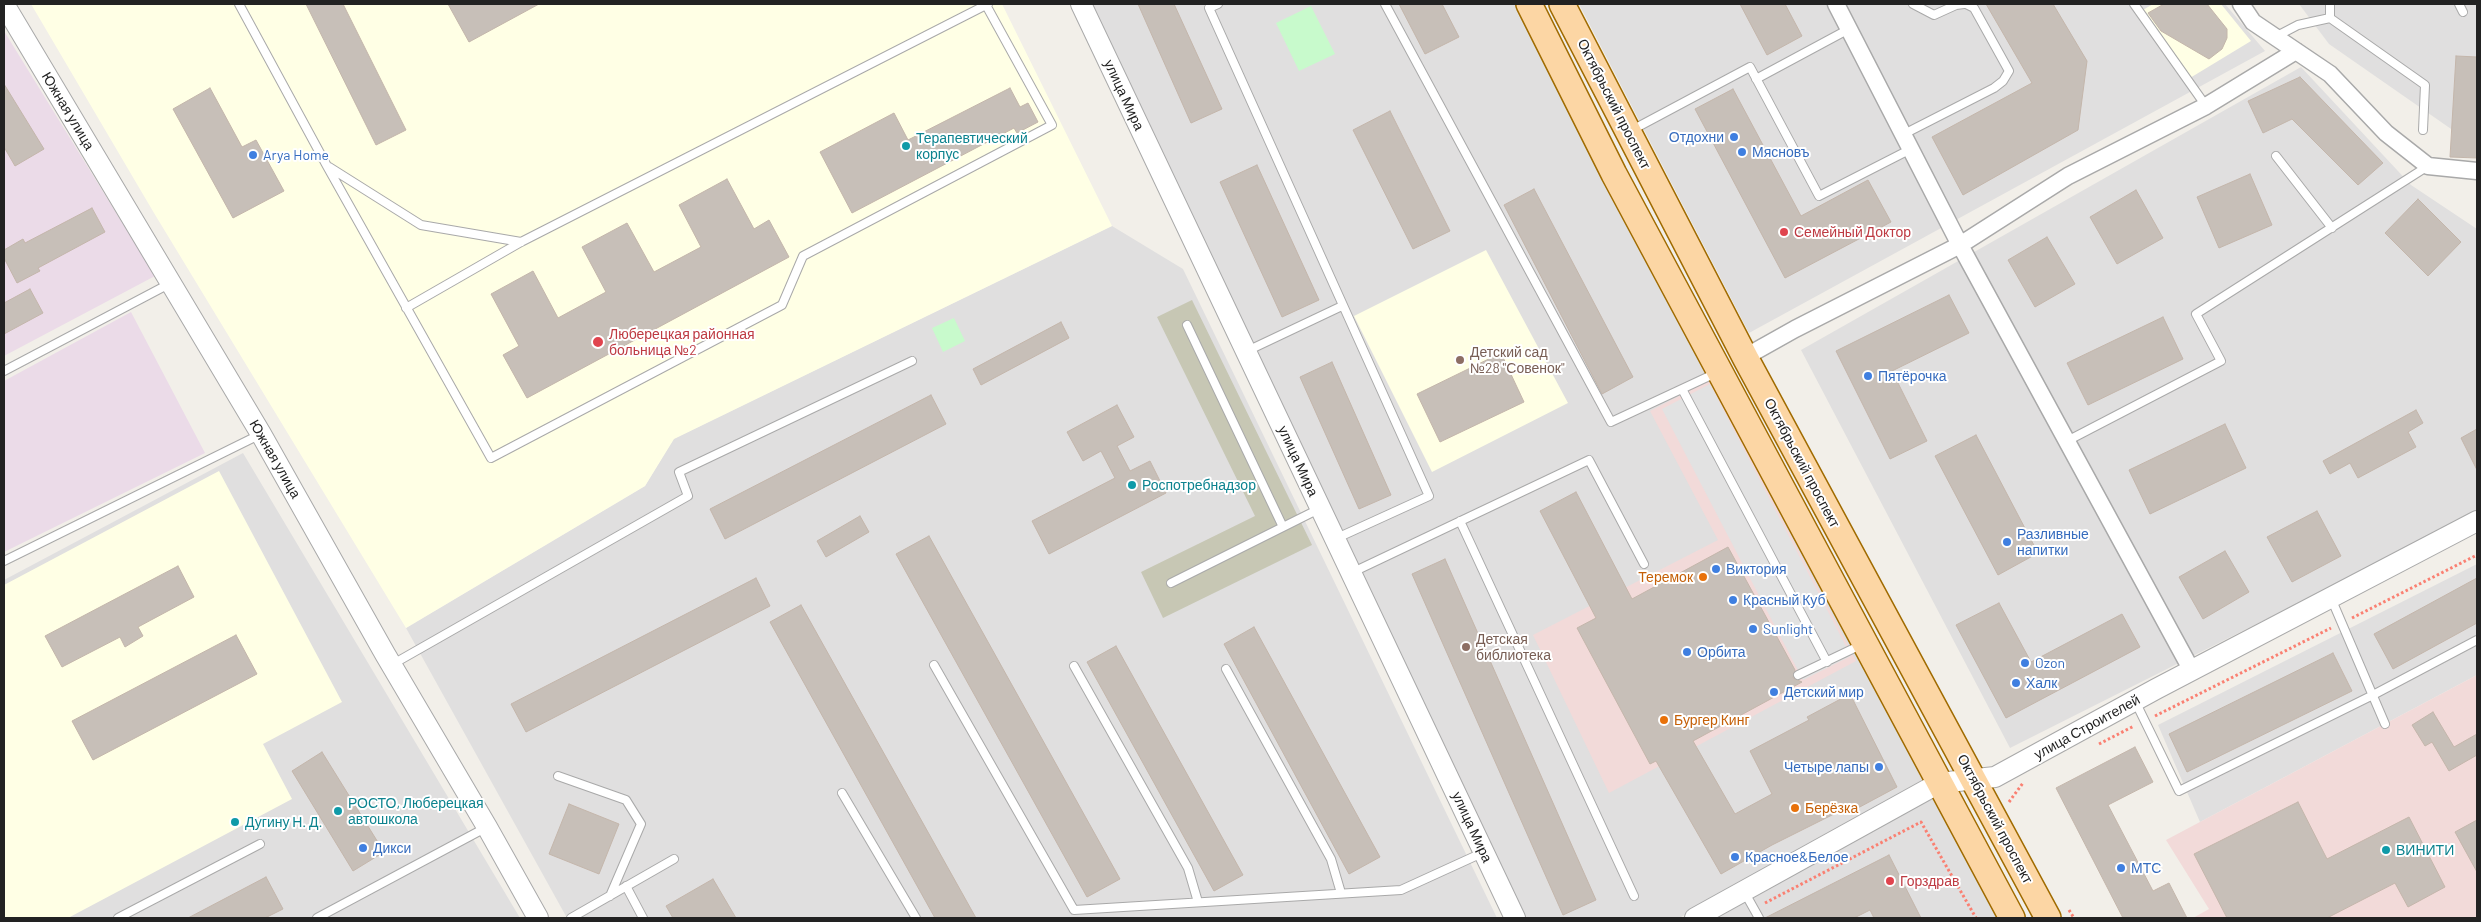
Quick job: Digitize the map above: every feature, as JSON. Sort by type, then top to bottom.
[{"type":"main road","points":[[1529,4],[1614,174],[2012,918]]},
{"type":"main road","name":"Октябрьский проспект","points":[[1562,4],[1746,359],[2048,918]]},
{"type":"street","name":"Южная улица","points":[[4,4],[261,434],[392,666],[538,918]]},
{"type":"street","name":"улица Мира","points":[[1081,4],[1516,918]]},
{"type":"street","points":[[1836,4],[1960,245],[2192,671]]},
{"type":"street","points":[[2241,4],[2253,22],[2330,74],[2386,133],[2428,166],[2477,171]]},
{"type":"street","points":[[1746,359],[1754,352],[1795,329],[1960,245],[2068,176],[2206,106],[2296,51]]},
{"type":"street","name":"улица Строителей","points":[[1695,918],[1939,783],[1995,777],[2134,701],[2477,521]]},
{"type":"lane","points":[[240,4],[326,166],[406,308],[491,458],[782,305],[803,256],[1052,125],[987,4],[521,242],[406,308]]},
{"type":"lane","points":[[1218,4],[1209,8],[1429,496],[1335,539]]},
{"type":"lane","points":[[1385,4],[1611,422],[1720,371]]},
{"type":"lane","points":[[1629,133],[1638,126],[1750,67],[1819,196],[1994,88],[2004,81],[2009,71],[1974,8],[1965,4],[1956,4],[1934,15],[1913,4]]},
{"type":"lane","points":[[2134,4],[2206,106]]},
{"type":"lane","points":[[2330,4],[2330,18]]},
{"type":"lane","points":[[2459,4],[2463,12]]},
{"type":"lane","points":[[2275,37],[2298,25],[2330,18],[2425,85],[2423,130]]},
{"type":"lane","points":[[1756,78],[1849,29]]},
{"type":"lane","points":[[2276,156],[2332,228]]},
{"type":"lane","points":[[326,166],[421,225],[521,242]]},
{"type":"lane","points":[[2067,441],[2221,361],[2196,314],[2428,166]]},
{"type":"lane","points":[[4,370],[171,283]]},
{"type":"lane","points":[[1246,351],[1342,306]]},
{"type":"lane","points":[[1187,325],[1283,528]]},
{"type":"lane","points":[[392,666],[688,496],[678,472],[912,362]]},
{"type":"lane","points":[[1682,389],[1826,662]]},
{"type":"lane","points":[[4,562],[261,434]]},
{"type":"lane","points":[[1352,574],[1589,460],[1644,564]]},
{"type":"lane","points":[[1171,583],[1321,508]]},
{"type":"lane","points":[[1460,521],[1634,896]]},
{"type":"lane","points":[[2331,598],[2385,724]]},
{"type":"lane","points":[[2134,701],[2178,792],[2373,695],[2477,640]]},
{"type":"lane","points":[[1798,675],[1865,643]]},
{"type":"lane","points":[[934,665],[1074,910],[1401,890],[1484,852]]},
{"type":"lane","points":[[1074,666],[1188,868],[1198,902]]},
{"type":"lane","points":[[1226,669],[1331,858],[1341,893]]},
{"type":"lane","points":[[558,776],[626,800],[641,824],[610,896]]},
{"type":"lane","points":[[842,793],[916,918]]},
{"type":"lane","points":[[317,918],[487,827]]},
{"type":"lane","points":[[118,918],[260,844]]},
{"type":"lane","points":[[571,918],[674,858]]},
{"type":"lane","points":[[626,886],[643,918]]},
{"type":"lane","points":[[1744,891],[1759,918]]},
{"type":"path","points":[[2094,746],[2477,555]]},
{"type":"path","points":[[2009,803],[2026,780]]},
{"type":"path","points":[[1754,909],[1920,822],[1976,918]]},
{"type":"shaded area","points":[[31,4],[1002,4],[1112,226],[674,439],[645,486],[406,628],[154,213]]},
{"type":"shaded area","points":[[1087,4],[1523,4],[1925,781],[1679,918],[1525,918]]},
{"type":"shaded area","points":[[1579,4],[2225,4],[2265,51],[1749,333]]},
{"type":"shaded area","points":[[2153,4],[2221,4],[2251,41],[2190,78],[2143,10]]},
{"type":"shaded area","points":[[2299,4],[2477,4],[2477,147],[2329,44]]},
{"type":"shaded area","points":[[4,31],[155,276],[4,356]]},
{"type":"shaded area","points":[[2301,67],[2411,185],[2477,229],[2477,513],[2010,748],[1801,350]]},
{"type":"shaded area","points":[[1112,226],[1183,269],[1497,918],[567,918],[406,628],[645,486],[673,439]]},
{"type":"shaded area","name":"Детский сад №28 \"Совенок\"","points":[[1486,250],[1568,403],[1432,472],[1354,316]]},
{"type":"shaded area","points":[[1192,300],[1312,545],[1163,618],[1141,572],[1255,516],[1157,317]]},
{"type":"shaded area","points":[[131,312],[205,453],[4,552],[4,381]]},
{"type":"shaded area","points":[[1710,380],[1856,661],[1609,793],[1533,635],[1718,540],[1650,411]]},
{"type":"shaded area","points":[[1710,384],[1851,656],[1803,680],[1662,409]]},
{"type":"shaded area","points":[[243,453],[520,918],[4,918],[4,580]]},
{"type":"shaded area","points":[[219,471],[342,702],[263,744],[292,799],[68,918],[4,918],[4,585]]},
{"type":"shaded area","points":[[2477,564],[2477,675],[2200,822],[2158,725]]},
{"type":"shaded area","points":[[2477,675],[2477,918],[2193,918],[2209,909],[2166,840]]},
{"type":"shaded area","points":[[1934,794],[2002,918],[1718,918]]},
{"type":"green space","points":[[1311,6],[1335,54],[1299,71],[1276,23]]},
{"type":"green space","points":[[954,318],[965,341],[943,352],[932,328]]},
{"type":"building","points":[[306,4],[343,4],[406,130],[376,145]]},
{"type":"building","points":[[448,4],[539,4],[469,42]]},
{"type":"building","points":[[1138,4],[1174,4],[1222,109],[1191,123]]},
{"type":"building","points":[[1399,4],[1442,4],[1459,37],[1425,54]]},
{"type":"building","points":[[1740,4],[1785,4],[1802,36],[1767,55]]},
{"type":"building","points":[[1986,4],[2053,4],[2087,61],[2078,130],[1963,195],[1932,137],[2032,83]]},
{"type":"building","points":[[2164,4],[2207,4],[2227,29],[2227,38],[2222,49],[2209,59],[2161,31],[2148,13]]},
{"type":"building","points":[[2456,56],[2477,57],[2477,158],[2450,157]]},
{"type":"building","points":[[2300,77],[2383,163],[2358,185],[2292,119],[2263,133],[2248,101]]},
{"type":"building","points":[[4,84],[44,149],[15,166],[4,147]]},
{"type":"building","points":[[210,88],[242,147],[256,140],[284,191],[233,218],[173,109]]},
{"type":"building","name":"Терапевтический корпус","points":[[1010,88],[1020,107],[1028,103],[1038,122],[1017,133],[1014,128],[852,213],[820,152],[894,113],[908,140]]},
{"type":"building","points":[[1733,89],[1801,216],[1868,180],[1891,222],[1785,278],[1695,109]]},
{"type":"building","points":[[1390,111],[1450,231],[1413,249],[1353,130]]},
{"type":"building","points":[[1257,165],[1319,300],[1282,317],[1220,182]]},
{"type":"building","points":[[2250,174],[2272,225],[2219,248],[2197,197]]},
{"type":"building","points":[[727,179],[754,229],[769,220],[789,257],[527,398],[503,355],[519,346],[491,294],[533,271],[558,318],[606,292],[582,247],[627,223],[654,272],[701,247],[679,205]]},
{"type":"building","points":[[1534,189],[1633,377],[1602,394],[1504,205]]},
{"type":"building","points":[[2136,190],[2163,238],[2117,264],[2090,217]]},
{"type":"building","points":[[2418,199],[2461,242],[2428,276],[2385,233]]},
{"type":"building","points":[[92,208],[105,232],[38,268],[40,271],[17,283],[4,258],[4,250],[23,239],[25,243]]},
{"type":"building","points":[[2047,237],[2075,284],[2035,307],[2008,260]]},
{"type":"building","points":[[30,289],[43,313],[4,334],[4,303]]},
{"type":"building","points":[[1949,295],[1969,333],[1892,371],[1927,441],[1890,459],[1836,351]]},
{"type":"building","points":[[2163,317],[2183,359],[2088,405],[2067,363]]},
{"type":"building","points":[[1061,322],[1069,338],[981,385],[973,369]]},
{"type":"building","points":[[1501,353],[1524,402],[1440,442],[1417,394]]},
{"type":"building","points":[[1332,362],[1391,495],[1359,509],[1300,377]]},
{"type":"building","points":[[931,395],[946,424],[725,539],[710,509]]},
{"type":"building","name":"Роспотребнадзор","points":[[1117,405],[1134,437],[1117,446],[1130,471],[1150,461],[1166,493],[1049,554],[1032,521],[1115,478],[1101,451],[1083,461],[1067,432]]},
{"type":"building","points":[[2416,410],[2423,423],[2408,432],[2416,447],[2358,478],[2350,463],[2330,474],[2323,461]]},
{"type":"building","points":[[2225,424],[2246,468],[2150,514],[2129,470]]},
{"type":"building","points":[[2477,429],[2477,470],[2461,438]]},
{"type":"building","points":[[1976,435],[2038,553],[1998,575],[1935,456]]},
{"type":"building","points":[[1576,492],[1632,599],[1728,547],[1795,670],[1793,678],[1802,682],[1693,741],[1735,814],[1772,794],[1750,751],[1809,720],[1807,717],[1850,694],[1897,787],[1856,809],[1854,804],[1772,845],[1721,874],[1656,761],[1650,764],[1577,628],[1596,618],[1540,511]]},
{"type":"building","points":[[2317,511],[2341,556],[2292,582],[2267,537]]},
{"type":"building","points":[[860,516],[869,532],[826,557],[817,541]]},
{"type":"building","points":[[929,536],[1120,879],[1087,897],[896,554]]},
{"type":"building","points":[[2225,551],[2249,592],[2203,619],[2179,577]]},
{"type":"building","points":[[1445,559],[1596,900],[1563,915],[1412,574]]},
{"type":"building","points":[[178,566],[194,597],[138,627],[143,636],[125,647],[120,637],[62,667],[45,636]]},
{"type":"building","points":[[756,578],[770,606],[526,732],[511,704]]},
{"type":"building","points":[[2477,578],[2477,623],[2393,669],[2374,634]]},
{"type":"building","points":[[1999,603],[2031,662],[2122,614],[2140,647],[2006,718],[1956,625]]},
{"type":"building","points":[[801,605],[976,918],[935,918],[770,622]]},
{"type":"building","points":[[1254,627],[1380,857],[1349,874],[1224,644]]},
{"type":"building","points":[[236,635],[257,674],[93,760],[72,721]]},
{"type":"building","points":[[1116,646],[1243,875],[1214,891],[1087,662]]},
{"type":"building","points":[[2333,653],[2352,691],[2187,772],[2169,734]]},
{"type":"building","points":[[2433,712],[2454,747],[2477,734],[2477,755],[2449,771],[2432,742],[2425,746],[2412,725]]},
{"type":"building","points":[[2135,747],[2153,782],[2108,805],[2153,891],[2169,883],[2187,918],[2123,918],[2056,788]]},
{"type":"building","name":"РОСТО, Люберецкая автошкола","points":[[322,752],[384,852],[353,871],[292,771]]},
{"type":"building","points":[[2298,802],[2327,859],[2409,817],[2445,887],[2408,907],[2395,883],[2327,918],[2227,918],[2194,854]]},
{"type":"building","points":[[569,804],[619,824],[599,874],[549,854]]},
{"type":"building","points":[[2477,820],[2477,872],[2455,832]]},
{"type":"building","points":[[1889,855],[1921,918],[1874,918],[1870,910],[1854,918],[1765,918]]},
{"type":"building","points":[[266,877],[283,909],[265,918],[188,918]]},
{"type":"building","points":[[713,879],[736,918],[673,918],[666,906]]},
{"type":"place","name":"Отдохни","points":[[1734,137]]},
{"type":"place","name":"Терапевтический корпус","points":[[906,146]]},
{"type":"place","name":"Мясновъ","points":[[1742,152]]},
{"type":"place","name":"Arya Home","points":[[253,155]]},
{"type":"place","name":"Семейный Доктор","points":[[1784,232]]},
{"type":"place","name":"Люберецкая районная больница №2","points":[[598,342]]},
{"type":"place","name":"Детский сад №28 \"Совенок\"","points":[[1460,360]]},
{"type":"place","name":"Пятёрочка","points":[[1868,376]]},
{"type":"place","name":"Роспотребнадзор","points":[[1132,485]]},
{"type":"place","name":"Разливные напитки","points":[[2007,542]]},
{"type":"place","name":"Виктория","points":[[1716,569]]},
{"type":"place","name":"Теремок","points":[[1703,577]]},
{"type":"place","name":"Красный Куб","points":[[1733,600]]},
{"type":"place","name":"Sunlight","points":[[1753,629]]},
{"type":"place","name":"Детская библиотека","points":[[1466,647]]},
{"type":"place","name":"Орбита","points":[[1687,652]]},
{"type":"place","name":"Ozon","points":[[2025,663]]},
{"type":"place","name":"Халк","points":[[2016,683]]},
{"type":"place","name":"Детский мир","points":[[1774,692]]},
{"type":"place","name":"Бургер Кинг","points":[[1664,720]]},
{"type":"place","name":"Четыре лапы","points":[[1879,767]]},
{"type":"place","name":"Берёзка","points":[[1795,808]]},
{"type":"place","name":"РОСТО, Люберецкая автошкола","points":[[338,811]]},
{"type":"place","name":"Дугину Н. Д.","points":[[235,822]]},
{"type":"place","name":"Дикси","points":[[363,848]]},
{"type":"place","name":"ВИНИТИ","points":[[2386,850]]},
{"type":"place","name":"Красное&Белое","points":[[1735,857]]},
{"type":"place","name":"МТС","points":[[2121,868]]},
{"type":"place","name":"Горздрав","points":[[1890,881]]}]
